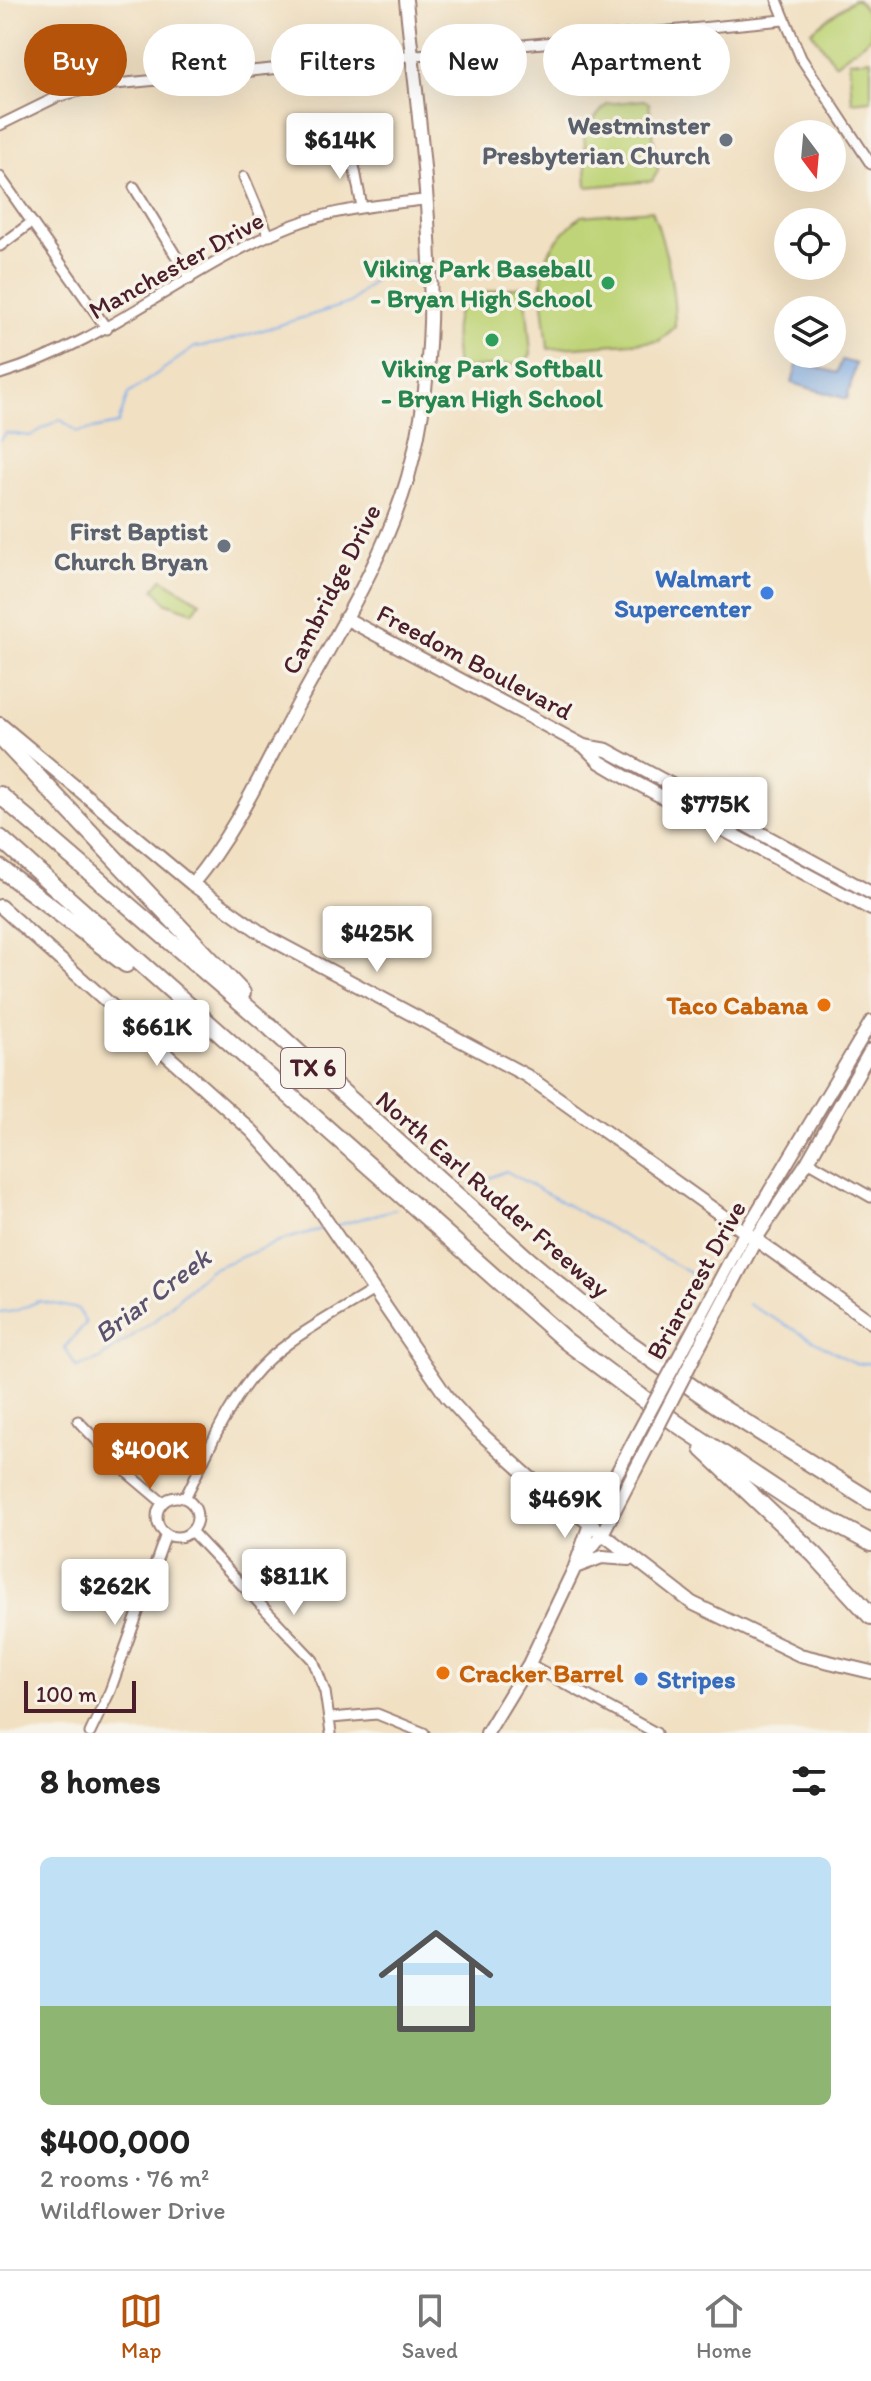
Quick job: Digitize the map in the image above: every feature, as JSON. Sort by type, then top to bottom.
[{"type":"highway","points":[[0,737],[217,964],[271,1028]]},
{"type":"highway","name":"North Earl Rudder Freeway","points":[[0,795],[271,1028],[528,1260],[626,1341],[717,1405],[871,1501]]},
{"type":"highway","name":"TX 6","points":[[0,838],[566,1341],[676,1423],[795,1502],[871,1543]]},
{"type":"highway","points":[[0,868],[203,1021]]},
{"type":"highway","points":[[676,1423],[815,1555],[871,1616]]},
{"type":"main road","name":"Cambridge Drive","points":[[192,884],[252,787],[345,618],[391,526],[422,420],[432,316],[406,0]]},
{"type":"main road","name":"Freedom Boulevard","points":[[345,618],[584,746],[600,762],[871,909]]},
{"type":"main road","points":[[0,724],[192,884],[267,937],[527,1076],[871,1322]]},
{"type":"main road","name":"Freedom Boulevard","points":[[584,746],[607,750],[871,893]]},
{"type":"main road","points":[[674,803],[681,790]]},
{"type":"main road","points":[[742,839],[748,827]]},
{"type":"main road","points":[[800,871],[807,858]]},
{"type":"main road","points":[[0,906],[252,1131],[327,1220],[372,1291],[447,1397],[475,1428],[602,1534],[692,1603],[800,1655],[871,1672]]},
{"type":"main road","name":"Briarcrest Drive","points":[[487,1733],[529,1664],[575,1567],[590,1524],[637,1435],[694,1342],[871,1022]]},
{"type":"main road","name":"Briarcrest Drive","points":[[752,1234],[808,1161],[871,1050]]},
{"type":"main road","name":"Briarcrest Drive","points":[[575,1567],[602,1534],[651,1440],[694,1342]]},
{"type":"main road","points":[[575,1567],[616,1556],[640,1563]]},
{"type":"street","points":[[777,0],[801,58],[871,164]]},
{"type":"street","points":[[0,125],[59,96],[105,85],[783,20]]},
{"type":"street","points":[[351,150],[362,207]]},
{"type":"street","points":[[0,177],[107,329]]},
{"type":"street","points":[[244,177],[269,236]]},
{"type":"street","points":[[134,187],[190,279]]},
{"type":"street","name":"Manchester Drive","points":[[0,374],[60,354],[190,279],[295,224],[362,207],[424,200]]},
{"type":"street","points":[[0,246],[32,222]]},
{"type":"street","points":[[808,1161],[870,1193]]},
{"type":"street","points":[[185,1498],[228,1413],[253,1376],[282,1350],[372,1291]]},
{"type":"street","points":[[78,1421],[122,1467],[162,1502]]},
{"type":"street","points":[[169,1497],[185,1498],[196,1514],[191,1531],[182,1537],[166,1534],[157,1519],[157,1509],[169,1497]]},
{"type":"street","points":[[191,1531],[313,1660],[331,1718],[331,1733]]},
{"type":"street","points":[[90,1733],[110,1691],[166,1534]]},
{"type":"street","points":[[529,1664],[656,1733]]},
{"type":"street","points":[[331,1718],[377,1714],[424,1733]]},
{"type":"green space","points":[[853,0],[858,0],[871,18],[871,37],[835,64],[811,31]]},
{"type":"green space","points":[[871,59],[871,100],[852,102],[849,61]]},
{"type":"green space","points":[[644,100],[649,103],[658,171],[652,181],[587,187],[584,131],[607,104]]},
{"type":"green space","name":"Viking Park Baseball - Bryan High School","points":[[652,210],[669,267],[675,327],[659,341],[548,349],[542,275],[552,247],[581,216]]},
{"type":"green space","name":"Viking Park Softball - Bryan High School","points":[[525,286],[531,354],[524,363],[457,369],[455,328],[457,314],[463,304],[485,292]]},
{"type":"green space","points":[[162,579],[200,602],[193,612],[167,603],[154,589]]},
{"type":"water","points":[[846,361],[856,364],[847,399],[792,383],[796,368],[819,368],[837,373],[839,368],[846,368]]},
{"type":"waterway","points":[[0,440],[5,433],[30,436],[60,419],[77,432],[118,424],[128,394],[195,347],[221,343],[350,303],[391,264],[415,261]]},
{"type":"waterway","name":"Briar Creek","points":[[470,1186],[506,1171],[692,1274]]},
{"type":"waterway","name":"Briar Creek","points":[[335,1226],[396,1209]]},
{"type":"waterway","name":"Briar Creek","points":[[0,1313],[16,1311],[39,1301],[78,1309],[86,1323],[65,1347],[76,1367],[98,1360],[155,1320],[209,1270],[286,1239],[325,1228]]},
{"type":"waterway","name":"Briar Creek","points":[[748,1304],[856,1364],[871,1363]]},
{"type":"place","name":"Westminster Presbyterian Church","points":[[726,140]]},
{"type":"place","name":"Viking Park Baseball - Bryan High School","points":[[608,283]]},
{"type":"place","name":"Viking Park Softball - Bryan High School","points":[[492,340]]},
{"type":"place","name":"First Baptist Church Bryan","points":[[224,546]]},
{"type":"place","name":"Walmart Supercenter","points":[[767,593]]},
{"type":"place","name":"Taco Cabana","points":[[824,1005]]},
{"type":"place","name":"Cracker Barrel","points":[[443,1673]]},
{"type":"place","name":"Stripes","points":[[641,1679]]}]
